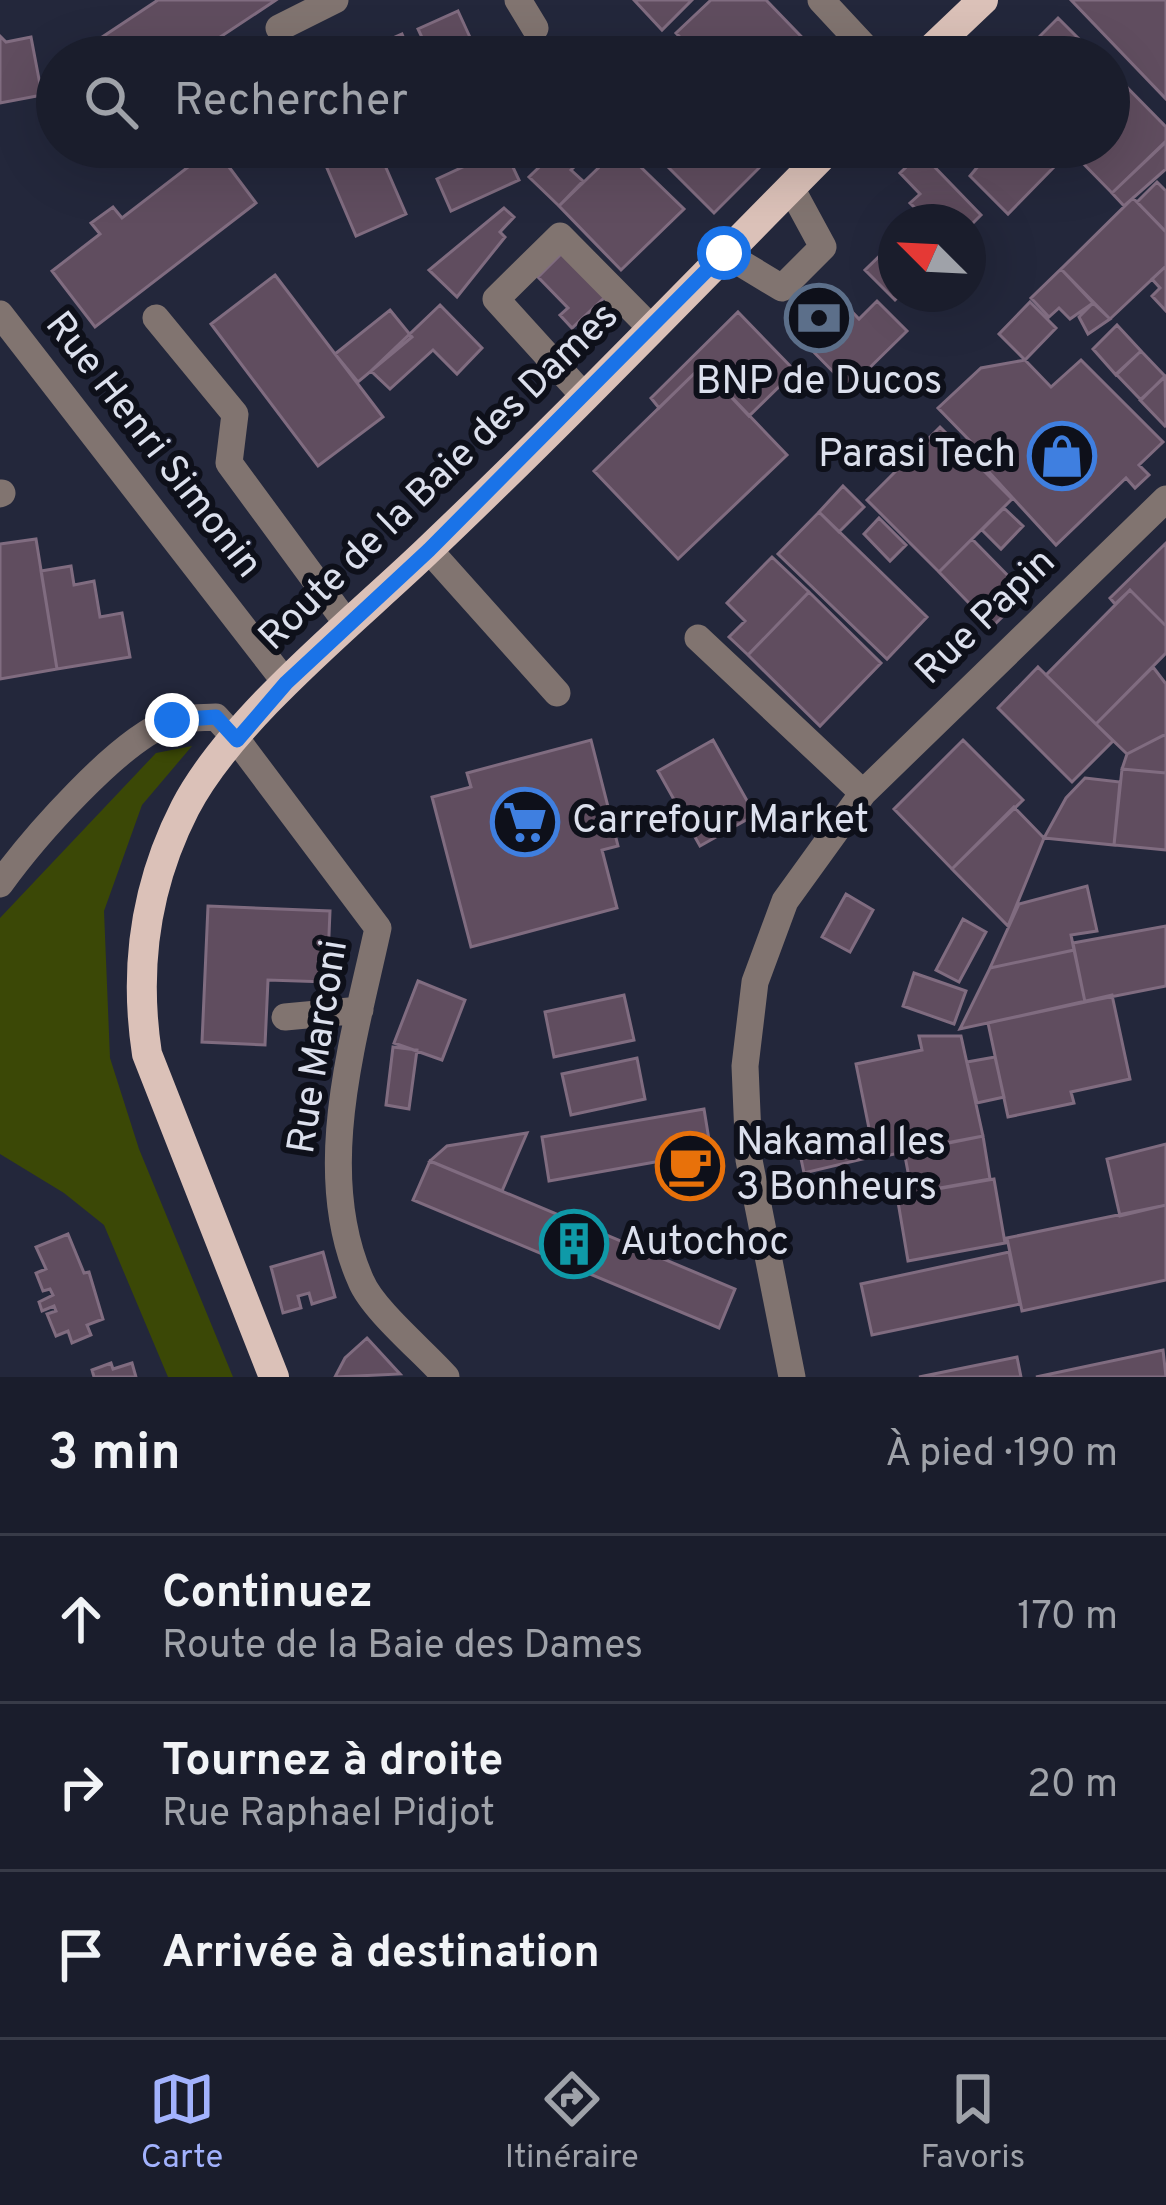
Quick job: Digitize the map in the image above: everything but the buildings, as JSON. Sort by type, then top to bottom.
[{"type":"main road","points":[[944,36],[982,0]]},
{"type":"main road","name":"Route de la Baie des Dames","points":[[274,1377],[147,1054],[139,999],[140,944],[167,851],[187,804],[286,683],[429,550],[810,168]]},
{"type":"street","points":[[279,28],[335,0]]},
{"type":"street","points":[[518,0],[535,28]]},
{"type":"street","points":[[821,0],[854,36]]},
{"type":"street","points":[[724,253],[782,288],[823,247],[790,188]]},
{"type":"street","points":[[584,396],[496,299],[560,236],[650,327]]},
{"type":"street","name":"Rue Henri Simonin","points":[[0,314],[286,683]]},
{"type":"street","points":[[156,318],[235,414],[229,463],[348,625]]},
{"type":"street","name":"Rue Papin","points":[[792,1377],[749,1160],[745,1066],[752,1003],[785,901],[863,793],[1166,499]]},
{"type":"street","points":[[429,550],[557,693]]},
{"type":"street","points":[[698,638],[863,793]]},
{"type":"street","points":[[0,884],[75,797],[142,737],[172,720],[216,717],[237,740]]},
{"type":"street","name":"Rue Marconi","points":[[237,740],[378,928],[348,1066],[338,1197],[361,1284],[446,1377]]},
{"type":"street","points":[[285,1017],[360,1010]]},
{"type":"green space","points":[[192,746],[142,805],[104,911],[110,1058],[139,1149],[233,1377],[168,1377],[104,1225],[64,1193],[0,1154],[0,918],[156,753]]},
{"type":"place","name":"BNP de Ducos","points":[[819,318]]},
{"type":"place","name":"Parasi Tech","points":[[1062,456]]},
{"type":"place","name":"Carrefour Market","points":[[525,822]]},
{"type":"place","name":"Nakamal les 3 Bonheurs","points":[[690,1166]]},
{"type":"place","name":"Autochoc","points":[[574,1244]]},
{"type":"route","points":[[172,720],[216,717],[237,740],[286,683],[429,550],[724,253]]}]
